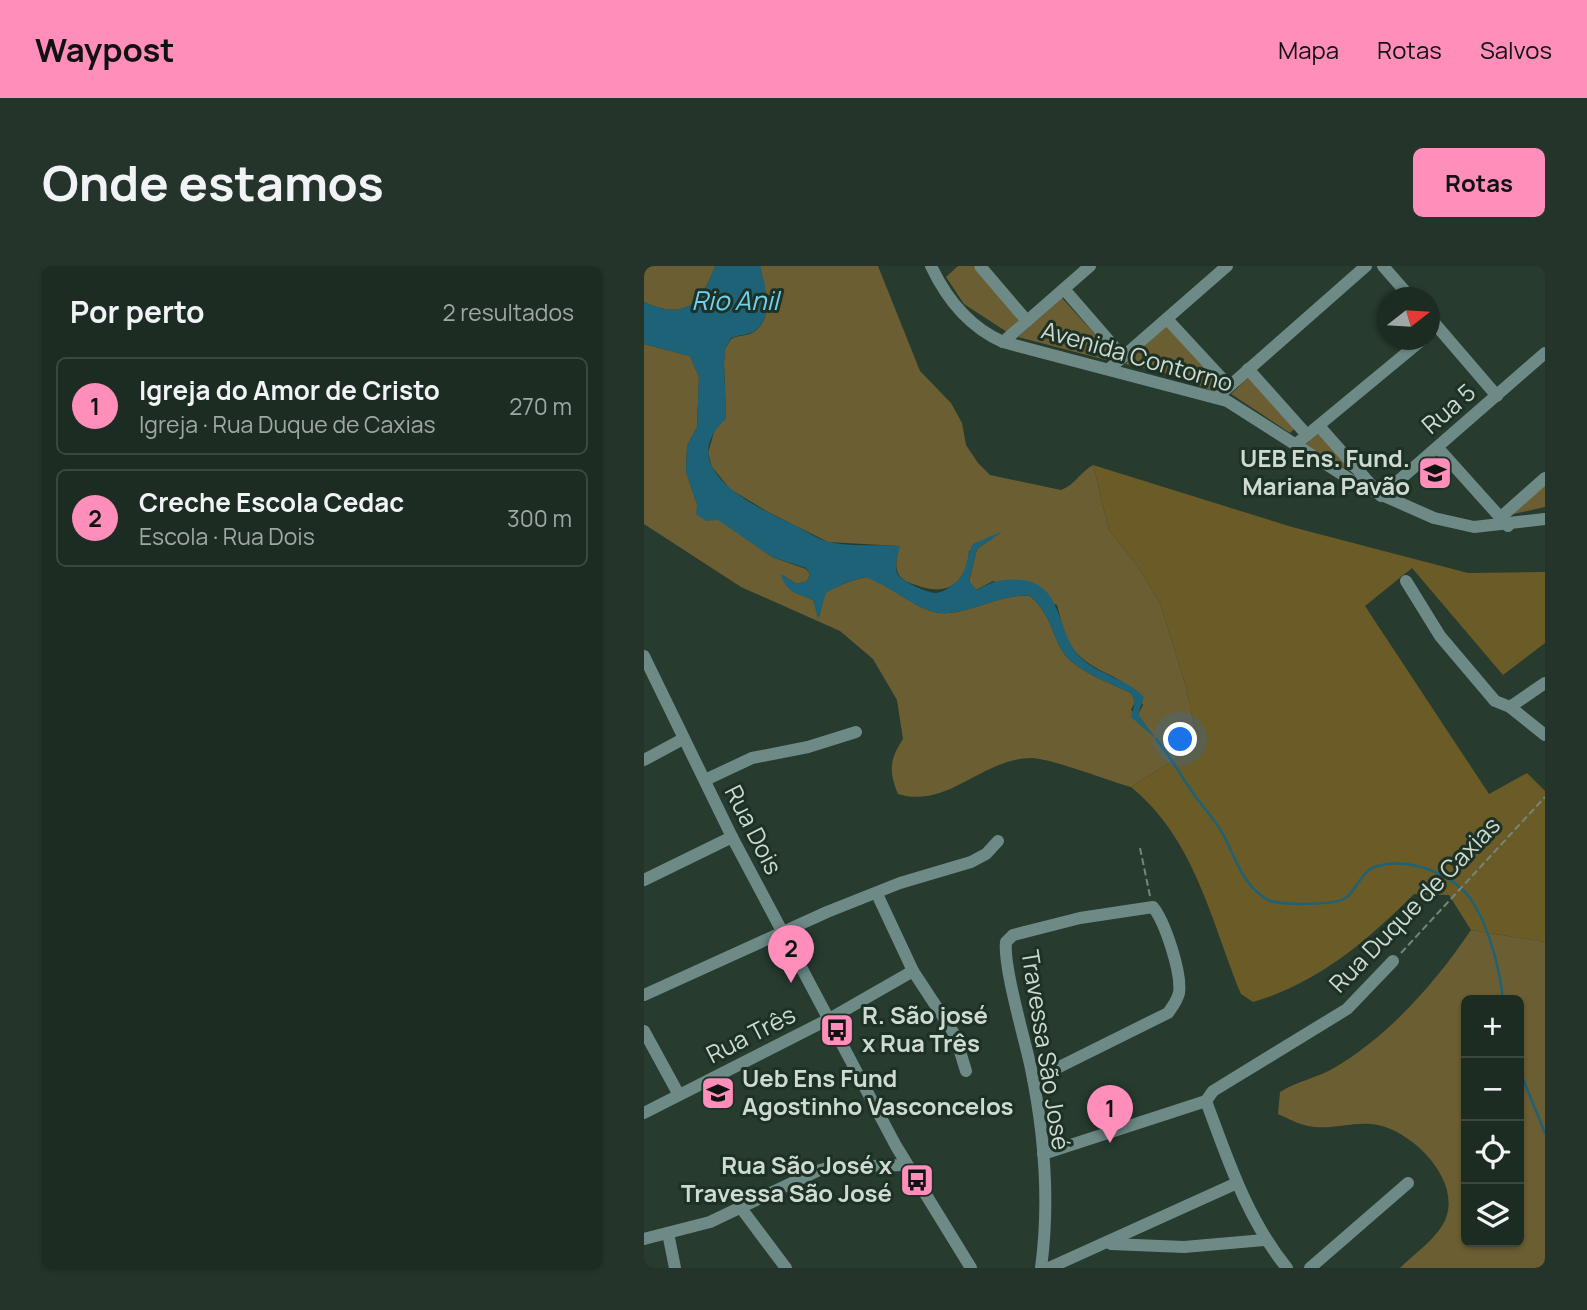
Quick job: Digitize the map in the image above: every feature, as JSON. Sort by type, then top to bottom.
[{"type":"street","points":[[934,271],[946,266]]},
{"type":"street","points":[[980,266],[1027,321]]},
{"type":"street","points":[[1003,342],[1090,266]]},
{"type":"street","points":[[1109,369],[1227,266]]},
{"type":"street","points":[[1216,398],[1366,266]]},
{"type":"street","points":[[1383,266],[1401,287]]},
{"type":"street","name":"Avenida Contorno","points":[[934,271],[964,316],[982,331],[1003,342],[1238,406],[1295,445],[1381,496],[1452,523],[1474,527],[1545,519]]},
{"type":"street","points":[[1064,289],[1123,357]]},
{"type":"street","points":[[1167,319],[1229,386]]},
{"type":"street","points":[[1440,335],[1497,396]]},
{"type":"street","points":[[1295,445],[1410,350]]},
{"type":"street","name":"Rua 5","points":[[1381,496],[1545,353]]},
{"type":"street","points":[[1248,369],[1307,435]]},
{"type":"street","points":[[1319,426],[1381,496]]},
{"type":"street","points":[[1438,448],[1505,522],[1545,478]]},
{"type":"street","points":[[1406,581],[1440,636],[1494,701],[1510,707],[1545,735]]},
{"type":"street","name":"Rua Dois","points":[[644,656],[732,837],[831,1018],[907,1165],[971,1268]]},
{"type":"street","points":[[1510,707],[1545,683]]},
{"type":"street","points":[[705,780],[752,758],[808,747],[856,732]]},
{"type":"street","points":[[644,760],[683,739]]},
{"type":"street","points":[[644,880],[732,837]]},
{"type":"street","points":[[644,995],[782,930],[900,883],[971,862],[998,841]]},
{"type":"street","points":[[877,894],[913,971],[955,1035],[966,1071]]},
{"type":"street","points":[[1033,1080],[1168,1013],[1176,1002],[1178,979],[1163,923],[1153,907]]},
{"type":"street","name":"Travessa São José","points":[[1041,1268],[1045,1216],[1043,1154],[1033,1080],[1005,948],[1008,938],[1080,918],[1153,907]]},
{"type":"street","name":"Rua Duque de Caxias","points":[[1043,1154],[1206,1101],[1213,1091],[1347,1009],[1393,961]]},
{"type":"street","name":"Rua Três","points":[[644,1113],[831,1018],[913,971]]},
{"type":"street","points":[[644,1031],[679,1096]]},
{"type":"street","points":[[1206,1101],[1237,1183],[1264,1240],[1287,1268]]},
{"type":"street","points":[[644,1238],[710,1222],[788,1182],[831,1167],[907,1165]]},
{"type":"street","points":[[1049,1268],[1237,1183]]},
{"type":"street","points":[[1310,1268],[1408,1183]]},
{"type":"street","points":[[741,1208],[786,1268]]},
{"type":"street","points":[[668,1233],[675,1268]]},
{"type":"street","points":[[1107,1244],[1184,1247],[1264,1240]]},
{"type":"path","name":"Rua Duque de Caxias","points":[[1393,961],[1545,797]]},
{"type":"path","points":[[1140,848],[1153,907]]},
{"type":"shaded area","points":[[644,266],[715,266],[697,299],[681,309],[670,310],[644,302]]},
{"type":"shaded area","points":[[760,266],[878,266],[920,371],[951,403],[962,423],[966,445],[990,475],[1061,490],[1093,465],[1109,530],[1137,565],[1160,603],[1187,690],[1196,735],[1175,759],[1131,787],[1031,758],[996,766],[933,795],[916,797],[898,794],[892,772],[895,753],[903,739],[897,700],[873,659],[840,631],[741,587],[644,524],[644,344],[690,356],[699,377],[697,427],[687,446],[686,472],[697,504],[772,557],[806,569],[810,574],[807,581],[797,584],[782,575],[791,590],[813,600],[819,617],[825,593],[866,577],[934,612],[957,612],[1006,598],[1030,596],[1044,613],[1060,647],[1071,661],[1084,671],[1131,693],[1135,702],[1131,710],[1142,721],[1138,714],[1143,705],[1131,688],[1077,654],[1066,635],[1057,605],[993,581],[976,590],[969,582],[977,549],[1000,533],[969,551],[964,572],[953,585],[937,589],[927,588],[908,582],[899,575],[896,566],[899,546],[828,542],[768,512],[730,489],[712,467],[708,453],[715,429],[726,418],[725,349],[731,339],[752,333],[764,320],[766,292]]},
{"type":"shaded area","points":[[958,266],[973,266],[1019,320],[1007,332],[964,304],[946,277]]},
{"type":"shaded area","points":[[1062,298],[1112,353],[1106,360],[1018,337]]},
{"type":"shaded area","points":[[1166,326],[1221,386],[1215,392],[1173,375],[1125,364]]},
{"type":"shaded area","points":[[1249,377],[1295,428],[1290,433],[1231,394]]},
{"type":"shaded area","points":[[1319,432],[1358,476],[1305,445]]},
{"type":"shaded area","points":[[1093,465],[1292,527],[1468,573],[1545,572],[1545,643],[1503,675],[1412,568],[1365,606],[1489,794],[1527,773],[1545,791],[1545,942],[1471,930],[1449,895],[1414,894],[1360,944],[1320,972],[1277,994],[1253,1002],[1241,994],[1210,910],[1186,856],[1153,808],[1131,787],[1175,759],[1196,735],[1187,690],[1160,603],[1137,565],[1109,530]]},
{"type":"shaded area","points":[[1545,485],[1545,507],[1509,515]]},
{"type":"shaded area","points":[[1471,930],[1545,942],[1545,1268],[1400,1268],[1438,1232],[1448,1211],[1448,1194],[1434,1163],[1408,1139],[1378,1125],[1317,1127],[1300,1124],[1278,1114],[1280,1092],[1334,1068],[1354,1055],[1392,1024],[1427,988]]},
{"type":"water","name":"Rio Anil","points":[[715,266],[760,266],[767,301],[760,326],[751,333],[731,338],[725,349],[726,419],[712,437],[708,453],[713,468],[724,482],[757,506],[824,541],[837,544],[900,546],[896,566],[899,576],[914,586],[935,593],[946,590],[960,578],[973,544],[1003,531],[977,549],[969,581],[977,590],[998,581],[1016,579],[1036,584],[1045,591],[1058,611],[1072,647],[1080,657],[1095,668],[1129,685],[1144,697],[1138,714],[1156,739],[1131,717],[1135,702],[1131,693],[1084,671],[1071,661],[1060,647],[1044,613],[1030,596],[1006,598],[957,612],[934,612],[865,577],[826,593],[818,619],[813,600],[790,590],[780,574],[797,584],[807,581],[810,574],[806,568],[772,557],[718,520],[706,521],[696,514],[697,504],[686,472],[687,446],[697,427],[699,377],[690,356],[644,344],[644,302],[670,310],[690,305],[704,290]]},
{"type":"waterway","points":[[1156,739],[1220,829],[1245,878],[1266,899],[1292,904],[1338,901],[1348,896],[1364,874],[1372,868],[1399,864],[1429,870],[1455,884],[1474,904],[1489,938],[1502,995]]},
{"type":"waterway","points":[[1524,1081],[1545,1133]]},
{"type":"place","name":"UEB Ens. Fund. Mariana Pavão","points":[[1435,473]]},
{"type":"place","name":"Creche Escola Cedac","points":[[791,983]]},
{"type":"place","name":"R. São josé x Rua Três","points":[[837,1030]]},
{"type":"place","name":"Ueb Ens Fund Agostinho Vasconcelos","points":[[718,1093]]},
{"type":"place","name":"Igreja do Amor de Cristo","points":[[1110,1143]]},
{"type":"place","name":"Rua São José x Travessa São José","points":[[917,1180]]}]
